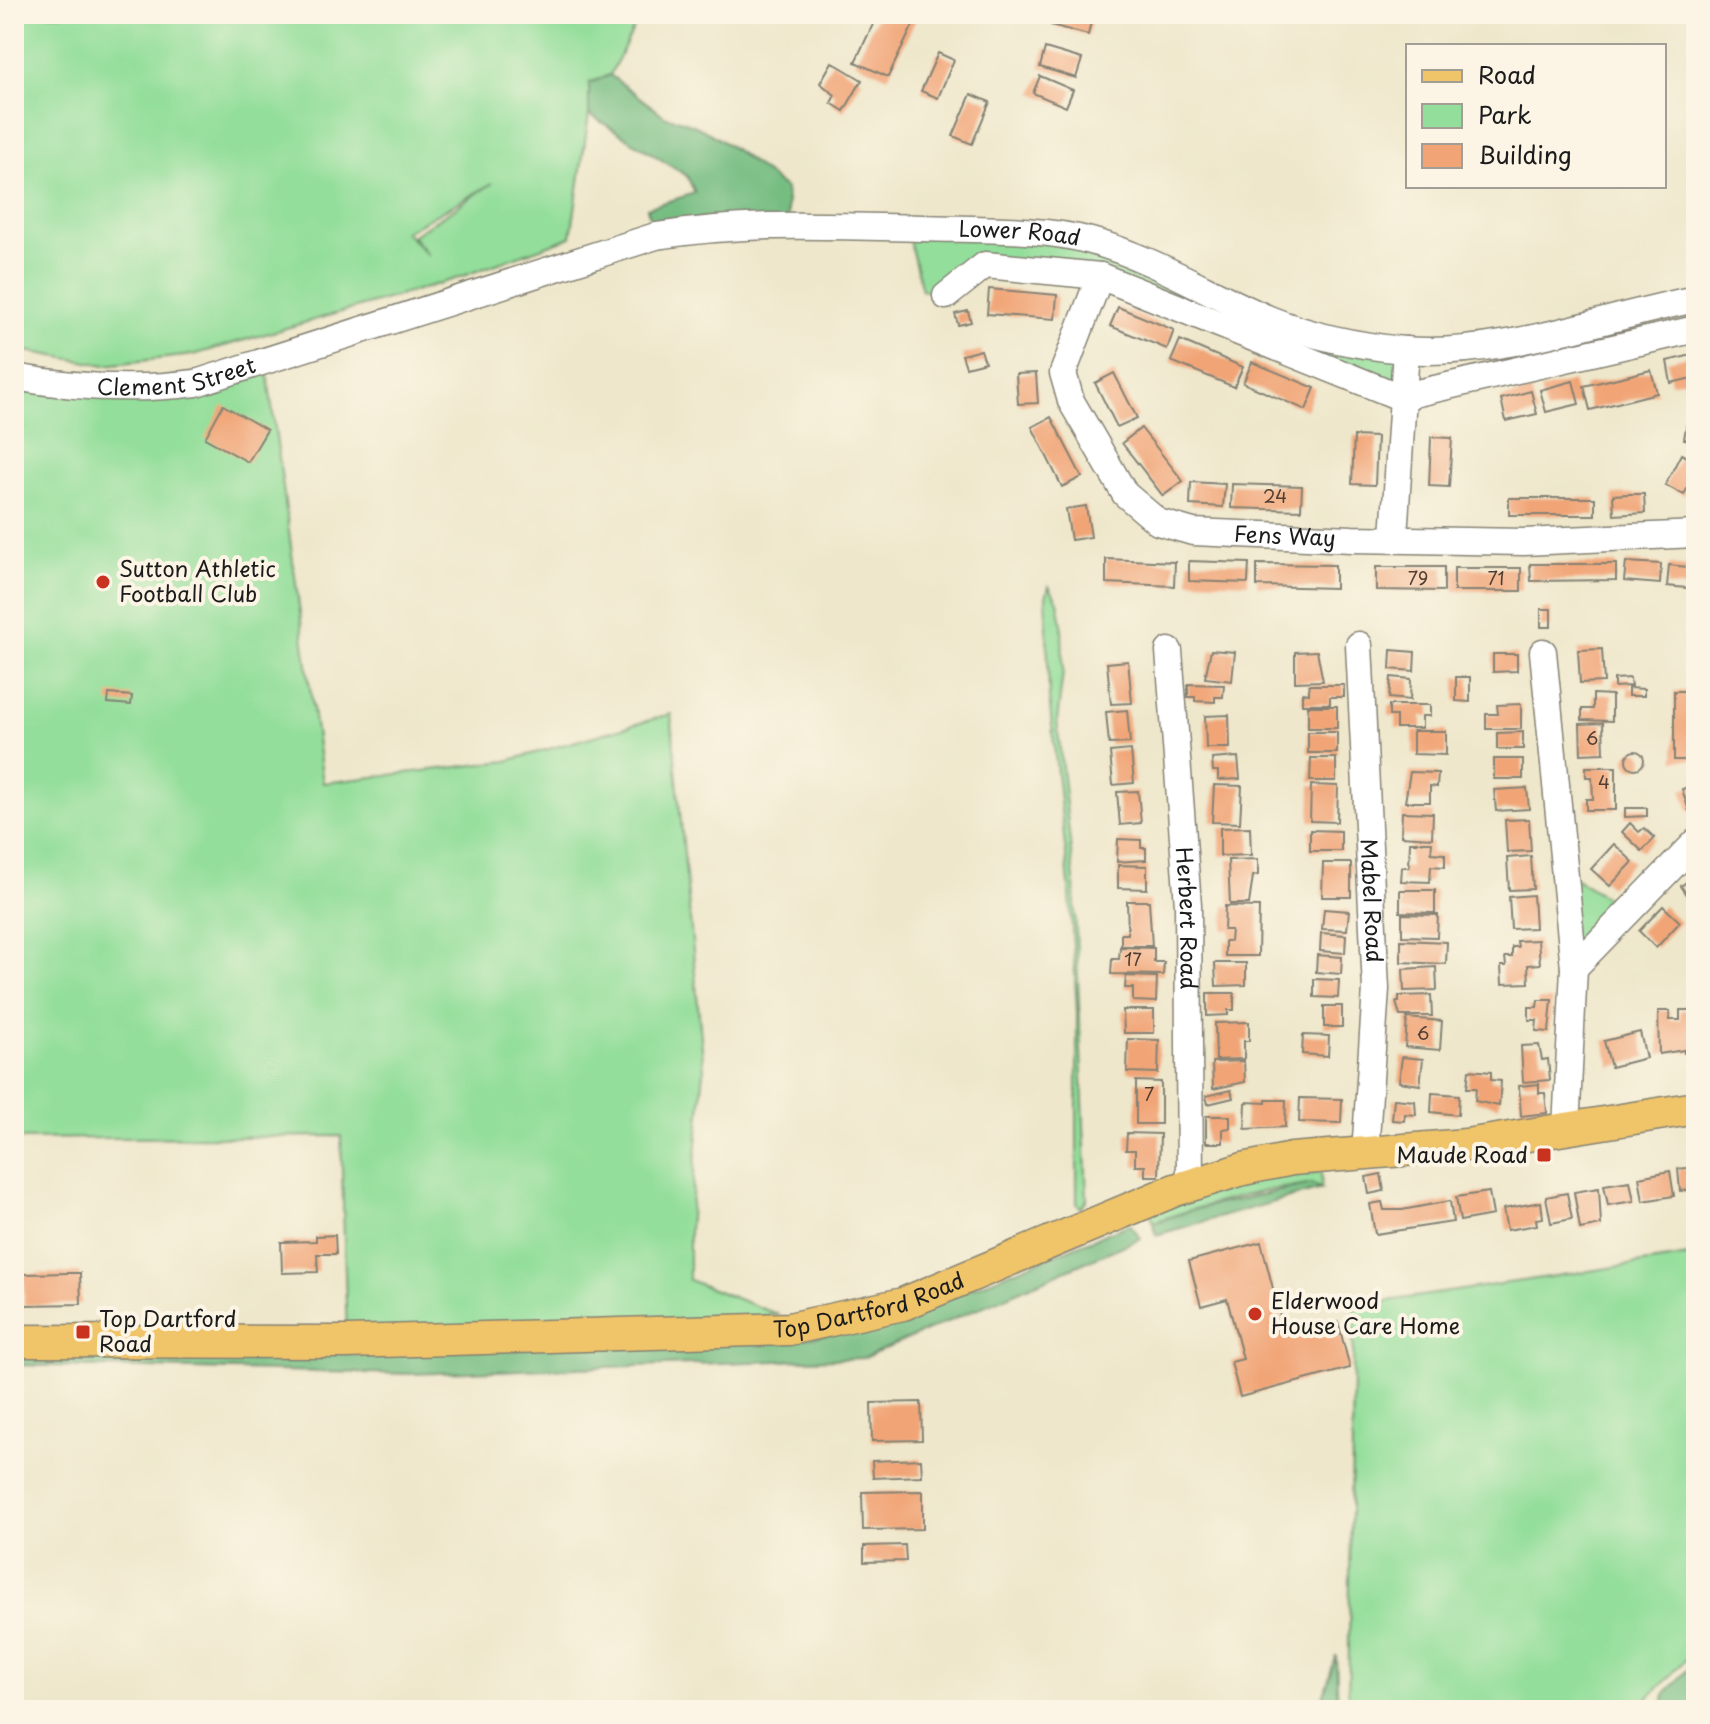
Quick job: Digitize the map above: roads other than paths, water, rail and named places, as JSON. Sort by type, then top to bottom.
[{"type":"main road","name":"Top Dartford Road","points":[[14,1341],[347,1342],[789,1329],[903,1304],[1190,1185],[1292,1159],[1466,1145],[1696,1108]]},
{"type":"street","name":"Lower Road","points":[[336,338],[656,236],[725,225],[788,223],[990,230],[1088,240],[1116,249],[1284,324],[1358,344],[1406,350],[1446,351],[1499,343],[1696,299]]},
{"type":"street","name":"Lower Road","points":[[946,296],[985,265],[1100,276],[1400,397]]},
{"type":"street","name":"Fens Way","points":[[1100,276],[1063,373],[1071,401],[1125,494],[1158,522],[1182,530],[1352,539],[1394,537],[1524,542],[1696,534]]},
{"type":"street","points":[[1400,397],[1696,329]]},
{"type":"street","name":"Clement Street","points":[[14,377],[68,385],[148,389],[196,383],[336,338]]},
{"type":"street","points":[[1394,537],[1400,397],[1406,350]]},
{"type":"street","name":"Mabel Road","points":[[1359,645],[1376,989],[1365,1154]]},
{"type":"street","name":"Herbert Road","points":[[1169,651],[1188,905],[1190,1185]]},
{"type":"street","points":[[1543,652],[1574,968],[1566,1129]]},
{"type":"street","points":[[1574,968],[1696,842]]},
{"type":"place","name":"Sutton Athletic Football Club","points":[[103,582]]},
{"type":"place","name":"Maude Road","points":[[1544,1155]]},
{"type":"place","name":"Elderwood House Care Home","points":[[1255,1314]]},
{"type":"place","name":"Top Dartford Road","points":[[83,1332]]}]
